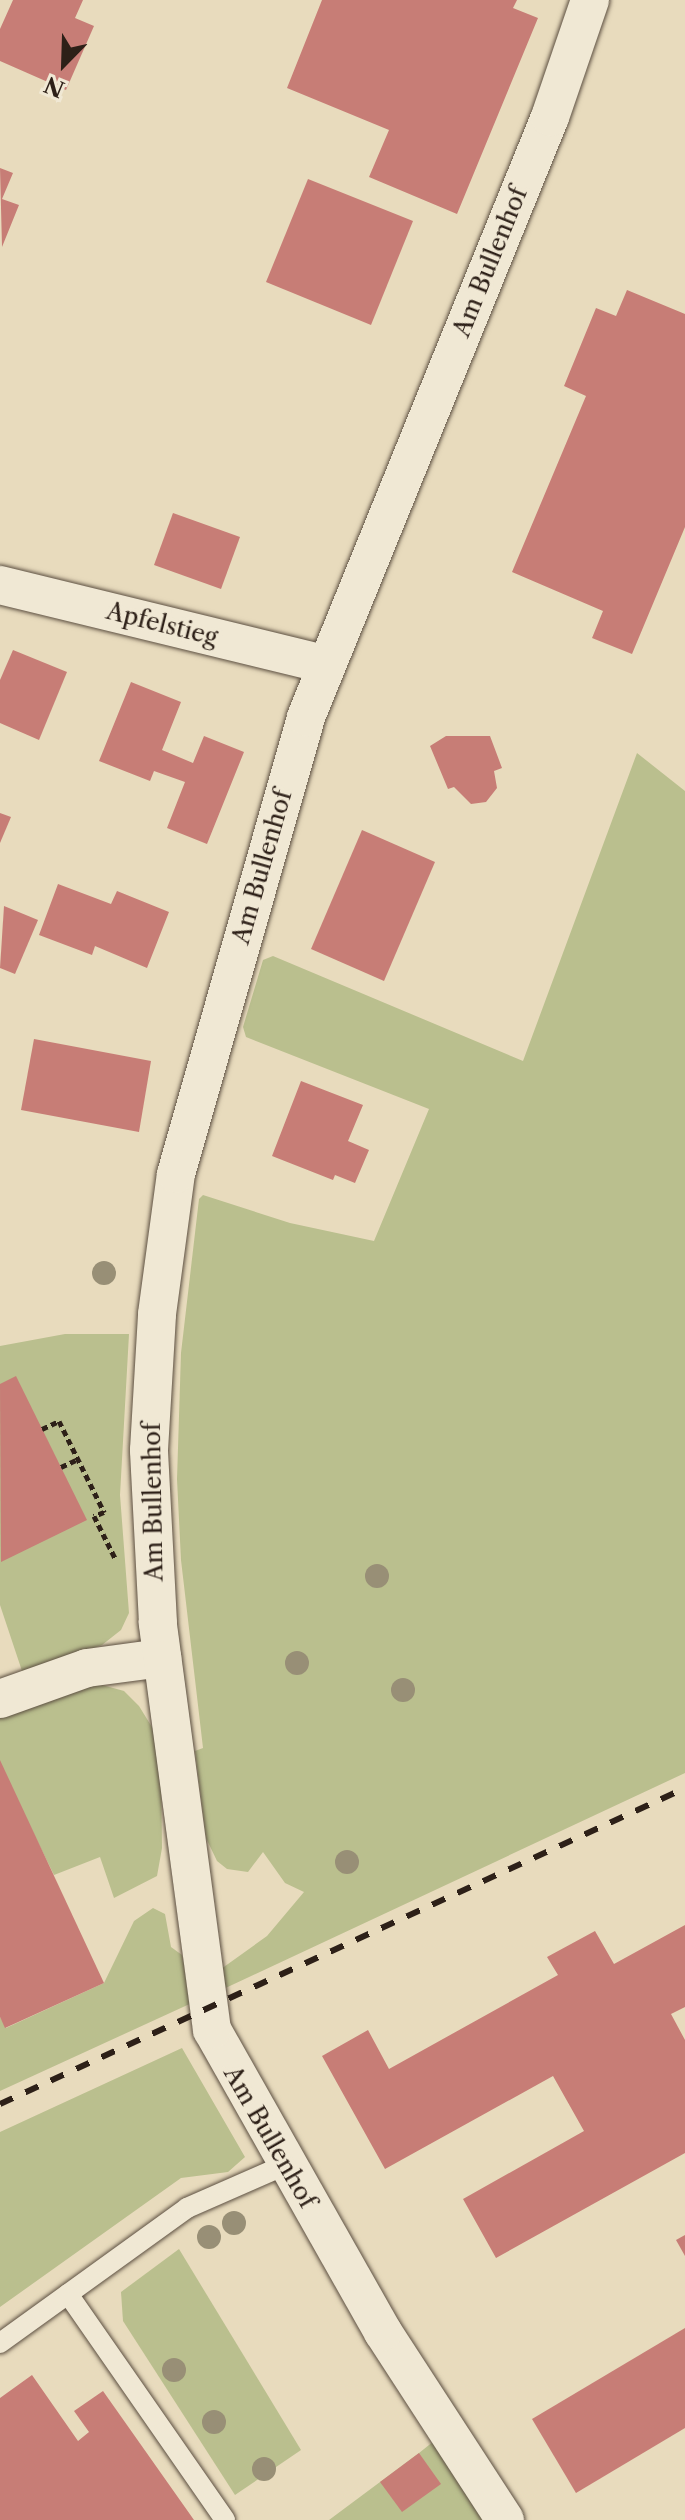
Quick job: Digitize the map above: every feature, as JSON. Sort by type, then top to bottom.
[{"type":"street","name":"Am Bullenhof","points":[[505,2520],[416,2386],[285,2165],[228,2066],[206,2008],[162,1658],[149,1450],[170,1209],[193,1104],[324,664],[550,117],[590,0]]},
{"type":"street","name":"Am Bullenhof","points":[[550,117],[616,0]]},
{"type":"street","name":"Apfelstieg","points":[[0,585],[324,664]]},
{"type":"street","points":[[0,1699],[87,1668],[162,1658]]},
{"type":"lane","points":[[0,2343],[187,2208],[285,2165]]},
{"type":"lane","points":[[68,2294],[225,2520]]},
{"type":"path","points":[[42,1429],[59,1421],[104,1512],[94,1516],[116,1561]]},
{"type":"path","points":[[61,1467],[78,1459]]},
{"type":"green space","points":[[637,753],[685,791],[685,1773],[217,1992],[214,1974],[267,1936],[304,1892],[285,1883],[263,1852],[248,1872],[227,1869],[217,1861],[206,1838],[195,1751],[203,1748],[181,1560],[177,1479],[181,1353],[199,1199],[203,1195],[290,1223],[374,1241],[429,1109],[246,1037],[243,1027],[263,960],[273,956],[523,1061]]},
{"type":"green space","points":[[65,1334],[129,1334],[120,1495],[129,1613],[121,1630],[102,1645],[23,1674],[0,1605],[0,1346]]},
{"type":"green space","points":[[95,1683],[124,1691],[139,1706],[155,1732],[161,1769],[162,1848],[157,1876],[114,1898],[100,1857],[54,1875],[0,1765],[0,1714]]},
{"type":"green space","points":[[153,1908],[165,1914],[171,1947],[182,1955],[194,2002],[0,2091],[0,2017],[6,2028],[104,1983],[134,1921]]},
{"type":"green space","points":[[182,2048],[245,2157],[228,2172],[181,2178],[0,2307],[0,2132]]},
{"type":"green space","points":[[179,2249],[301,2450],[235,2495],[123,2321],[121,2292]]},
{"type":"green space","points":[[434,2441],[485,2520],[329,2520],[419,2453]]},
{"type":"building","points":[[13,0],[83,0],[75,18],[94,26],[66,90],[0,61],[0,29]]},
{"type":"building","points":[[322,0],[517,0],[513,8],[538,18],[457,214],[369,177],[389,130],[287,88]]},
{"type":"building","points":[[0,168],[13,173],[2,199],[19,205],[2,247]]},
{"type":"building","points":[[308,179],[413,221],[371,325],[266,282]]},
{"type":"building","points":[[627,290],[685,314],[685,527],[632,654],[592,638],[603,611],[512,572],[586,396],[564,386],[596,308],[616,316]]},
{"type":"building","points":[[173,513],[240,537],[221,589],[154,565]]},
{"type":"building","points":[[13,650],[67,672],[39,740],[0,723],[0,680]]},
{"type":"building","points":[[131,682],[181,702],[162,750],[193,763],[204,736],[244,752],[207,844],[167,828],[185,782],[154,771],[150,781],[99,761]]},
{"type":"building","points":[[446,736],[490,736],[502,768],[494,771],[497,788],[486,802],[471,804],[454,787],[448,789],[430,746]]},
{"type":"building","points":[[0,813],[11,817],[0,843]]},
{"type":"building","points":[[362,830],[435,862],[384,981],[311,949]]},
{"type":"building","points":[[58,884],[111,904],[117,891],[169,912],[147,968],[95,946],[92,955],[39,935]]},
{"type":"building","points":[[4,906],[38,920],[15,974],[0,968]]},
{"type":"building","points":[[34,1039],[151,1061],[139,1132],[21,1110]]},
{"type":"building","points":[[301,1081],[363,1105],[348,1141],[369,1150],[355,1183],[335,1175],[333,1180],[272,1156]]},
{"type":"building","points":[[16,1376],[87,1520],[1,1562],[0,1384]]},
{"type":"building","points":[[0,1760],[104,1983],[5,2028],[0,2017]]},
{"type":"building","points":[[685,1925],[685,2007],[671,2014],[685,2040],[685,2153],[496,2258],[463,2199],[584,2131],[553,2076],[385,2169],[322,2056],[368,2030],[389,2069],[558,1975],[547,1957],[595,1931],[614,1964]]},
{"type":"building","points":[[685,2235],[685,2256],[676,2240]]},
{"type":"building","points":[[685,2328],[685,2428],[576,2493],[532,2419]]},
{"type":"building","points":[[32,2375],[78,2441],[89,2432],[74,2411],[103,2391],[194,2520],[0,2520],[0,2398]]},
{"type":"building","points":[[419,2453],[441,2484],[402,2512],[380,2482]]},
{"type":"railway","points":[[0,2104],[685,1788]]}]
